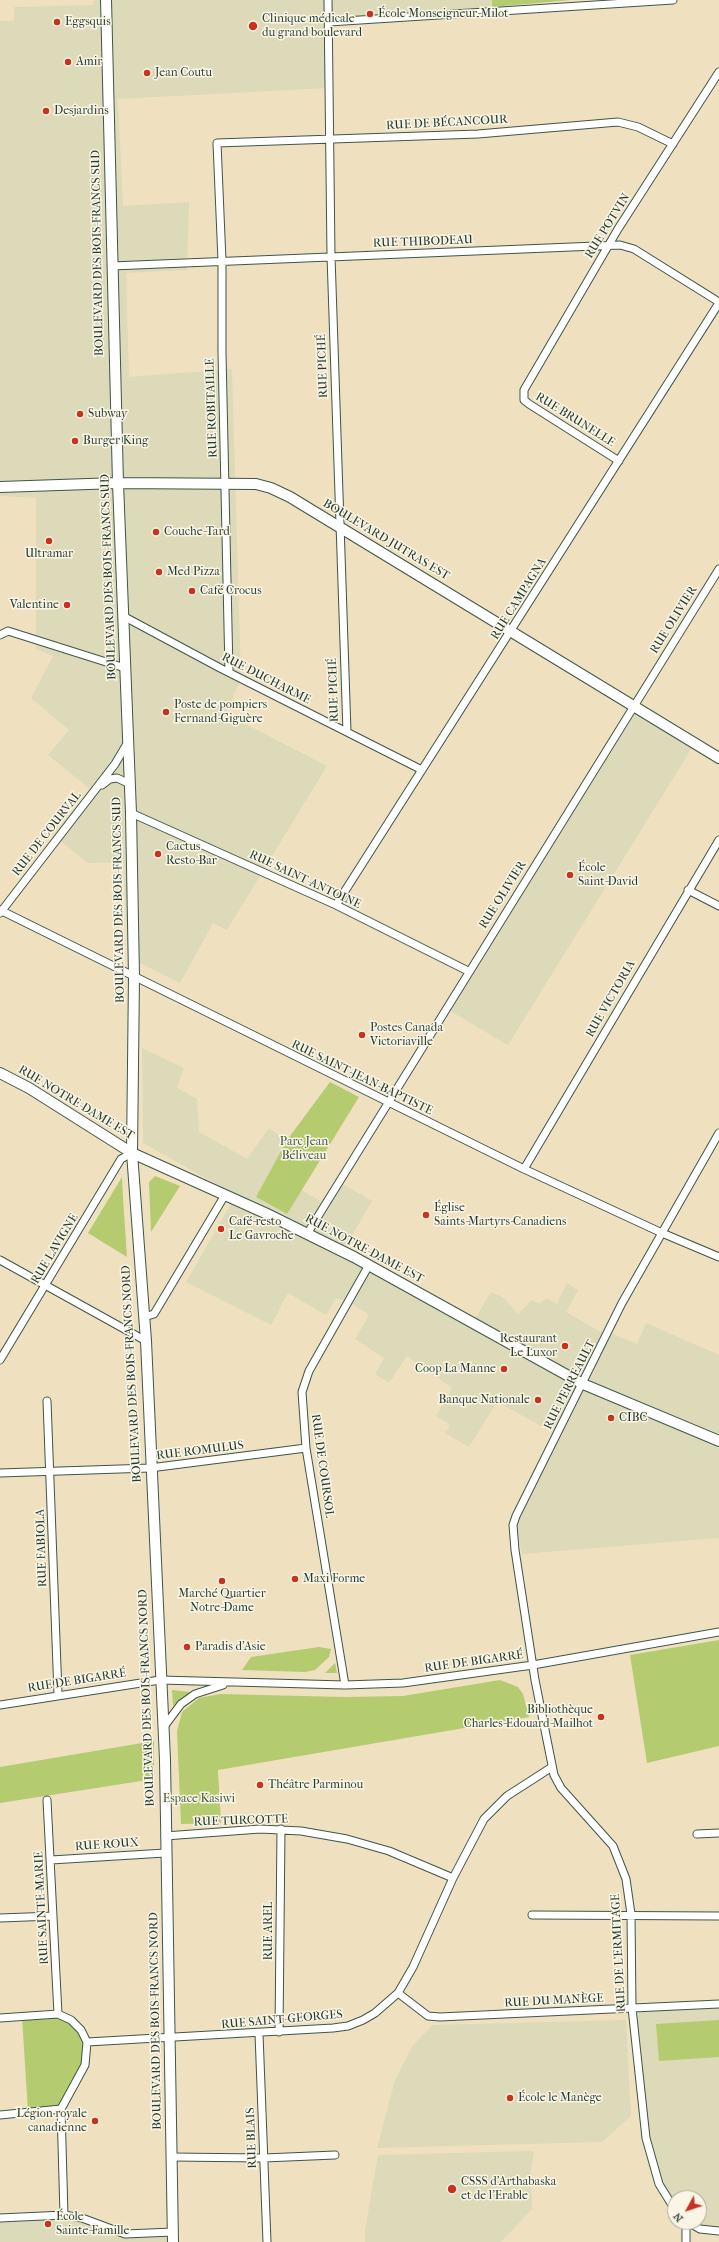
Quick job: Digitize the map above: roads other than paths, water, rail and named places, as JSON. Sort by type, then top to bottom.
[{"type":"street","name":"BOULEVARD DES BOIS-FRANCS SUD","points":[[106,0],[122,616],[132,813],[134,976],[132,1152]]},
{"type":"street","name":"RUE PICHÉ","points":[[328,0],[331,256],[347,732]]},
{"type":"street","points":[[329,22],[673,0]]},
{"type":"street","name":"RUE POTVIN","points":[[524,396],[524,390],[608,246],[719,72]]},
{"type":"street","name":"RUE DE BÉCANCOUR","points":[[217,143],[478,134],[618,122],[638,127],[673,144]]},
{"type":"street","name":"RUE ROBITAILLE","points":[[217,143],[222,261],[222,353],[229,672]]},
{"type":"street","name":"RUE THIBODEAU","points":[[112,266],[620,245],[634,249],[719,303]]},
{"type":"street","name":"RUE CAMPAGNA","points":[[336,905],[719,303]]},
{"type":"street","name":"RUE BRUNELLE","points":[[524,396],[524,400],[529,404],[619,461]]},
{"type":"street","name":"BOULEVARD JUTRAS EST","points":[[0,487],[118,483],[225,483],[256,484],[271,488],[340,527],[719,758]]},
{"type":"street","name":"RUE OLIVIER","points":[[307,1234],[468,971],[719,569]]},
{"type":"street","name":"RUE DUCHARME","points":[[122,616],[422,770]]},
{"type":"street","points":[[0,635],[8,631],[125,668]]},
{"type":"street","name":"RUE DE COURVAL","points":[[1,911],[96,788],[129,742]]},
{"type":"street","name":"RUE DE COURVAL","points":[[96,788],[110,779],[117,778],[130,784]]},
{"type":"street","name":"RUE SAINT-ANTOINE","points":[[132,813],[336,905],[468,971]]},
{"type":"street","name":"RUE VICTORIA","points":[[524,1169],[719,840]]},
{"type":"street","points":[[688,890],[719,906]]},
{"type":"street","name":"RUE SAINT-JEAN-BAPTISTE","points":[[1,911],[524,1169],[662,1233],[719,1257]]},
{"type":"street","name":"RUE NOTRE-DAME EST","points":[[0,1073],[30,1088],[132,1152],[307,1234],[369,1265],[583,1384],[719,1441]]},
{"type":"street","name":"RUE PERREAULT","points":[[533,1665],[515,1550],[514,1522],[622,1304],[719,1133]]},
{"type":"street","name":"RUE LAVIGNE","points":[[0,1360],[121,1159],[132,1152]]},
{"type":"street","name":"BOULEVARD DES BOIS-FRANCS NORD","points":[[132,1152],[146,1341],[150,1468],[162,1728],[165,1760],[165,1853],[173,2237]]},
{"type":"street","points":[[144,1317],[154,1314],[224,1195]]},
{"type":"street","points":[[0,1260],[146,1341]]},
{"type":"street","name":"RUE DE COURSOL","points":[[345,1685],[306,1448],[302,1392],[309,1371],[369,1265]]},
{"type":"street","name":"RUE FABIOLA","points":[[47,1402],[51,1472],[58,1694]]},
{"type":"street","name":"RUE ROMULUS","points":[[0,1473],[150,1468],[306,1448]]},
{"type":"street","name":"RUE DE BIGARRÉ","points":[[0,1705],[58,1694],[160,1680],[345,1685],[403,1684],[533,1665],[719,1632]]},
{"type":"street","name":"RUE DE L'ERMITAGE","points":[[533,1665],[552,1767],[562,1788],[613,1846],[626,1880],[631,1914],[632,2008],[643,2115],[650,2156],[659,2184],[667,2197]]},
{"type":"street","name":"RUE DE BIGARRÉ","points":[[162,1728],[181,1704],[195,1694],[230,1683]]},
{"type":"street","name":"RUE SAINT-GEORGES","points":[[87,2042],[259,2034],[348,2026],[375,2013],[398,1993],[413,1967],[453,1878],[476,1832],[494,1807],[516,1789],[552,1767]]},
{"type":"street","name":"RUE SAINTE-MARIE","points":[[47,1800],[58,2014]]},
{"type":"street","name":"RUE TURCOTTE","points":[[165,1836],[280,1829],[347,1839],[389,1851],[453,1878]]},
{"type":"street","name":"RUE AREL","points":[[279,2032],[280,1829]]},
{"type":"street","points":[[697,1834],[719,1833]]},
{"type":"street","name":"RUE ROUX","points":[[51,1860],[165,1853]]},
{"type":"street","points":[[532,1915],[631,1914],[719,1916]]},
{"type":"street","points":[[0,1918],[53,1916]]},
{"type":"street","name":"RUE DU MANÈGE","points":[[398,1993],[428,2016],[719,2004]]},
{"type":"street","points":[[0,2018],[58,2014],[71,2020],[81,2030],[87,2042],[88,2053],[85,2065],[61,2109],[64,2215]]},
{"type":"street","name":"RUE BLAIS","points":[[259,2034],[267,2242]]},
{"type":"street","points":[[0,2115],[61,2109]]},
{"type":"street","points":[[171,2157],[264,2158],[335,2155]]},
{"type":"street","points":[[0,2218],[64,2215],[82,2218],[125,2234],[173,2237]]},
{"type":"street","points":[[686,2242],[687,2230]]},
{"type":"street","points":[[707,2230],[719,2231]]},
{"type":"place","name":"École Monseigneur-Milot","points":[[370,14]]},
{"type":"place","name":"Eggsquis","points":[[57,22]]},
{"type":"place","name":"Clinique médicale du grand boulevard","points":[[253,26]]},
{"type":"place","name":"Amir","points":[[68,62]]},
{"type":"place","name":"Jean Coutu","points":[[147,73]]},
{"type":"place","name":"Desjardins","points":[[46,111]]},
{"type":"place","name":"Subway","points":[[80,414]]},
{"type":"place","name":"Burger King","points":[[75,441]]},
{"type":"place","name":"Couche-Tard","points":[[156,532]]},
{"type":"place","name":"Ultramar","points":[[49,541]]},
{"type":"place","name":"Med Pizza","points":[[159,572]]},
{"type":"place","name":"Café Crocus","points":[[192,591]]},
{"type":"place","name":"Valentine","points":[[67,605]]},
{"type":"place","name":"Poste de pompiers Fernand-Giguère","points":[[166,712]]},
{"type":"place","name":"Cactus Resto-Bar","points":[[158,854]]},
{"type":"place","name":"École Saint-David","points":[[570,875]]},
{"type":"place","name":"Postes Canada Victoriaville","points":[[362,1035]]},
{"type":"place","name":"Église Saints-Martyrs-Canadiens","points":[[426,1215]]},
{"type":"place","name":"Café-resto Le Gavroche","points":[[221,1229]]},
{"type":"place","name":"Restaurant Le Luxor","points":[[565,1346]]},
{"type":"place","name":"Coop La Manne","points":[[504,1369]]},
{"type":"place","name":"Banque Nationale","points":[[538,1400]]},
{"type":"place","name":"CIBC","points":[[611,1418]]},
{"type":"place","name":"Maxi Forme","points":[[295,1579]]},
{"type":"place","name":"Marché Quartier Notre-Dame","points":[[222,1581]]},
{"type":"place","name":"Paradis d'Asie","points":[[187,1647]]},
{"type":"place","name":"Bibliothèque Charles-Edouard-Mailhot","points":[[601,1717]]},
{"type":"place","name":"Théâtre Parminou","points":[[260,1785]]},
{"type":"place","name":"École le Manège","points":[[510,2098]]},
{"type":"place","name":"Légion royale canadienne","points":[[95,2121]]},
{"type":"place","name":"CSSS d'Arthabaska et de l'Erable","points":[[452,2189]]},
{"type":"place","name":"École Sainte-Famille","points":[[48,2224]]},
{"type":"park label","name":"Parc Jean Béliveau","points":[[304,1149]]},
{"type":"park label","name":"Espace Kasiwi","points":[[199,1799]]}]
